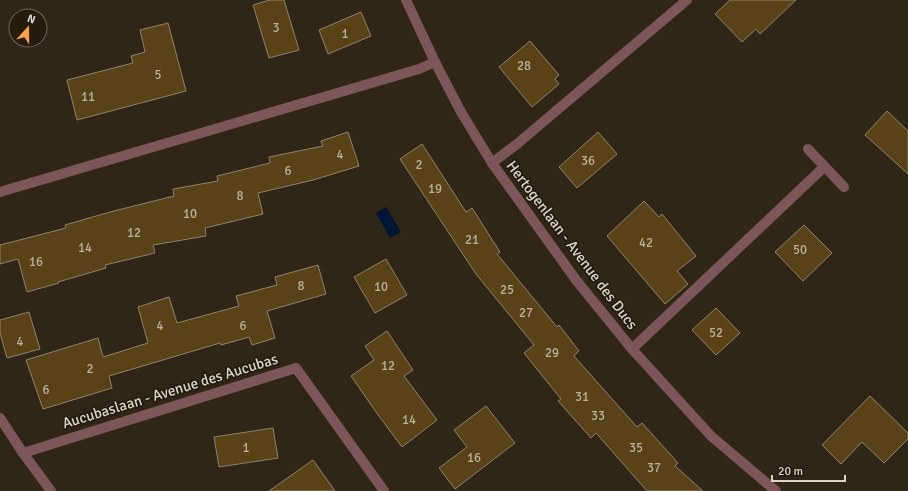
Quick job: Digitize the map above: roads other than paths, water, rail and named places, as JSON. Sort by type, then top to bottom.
[{"type":"street","name":"Hertogenlaan - Avenue des Ducs","points":[[406,0],[435,62],[461,112],[492,163],[576,280],[632,349],[711,436],[776,491]]},
{"type":"street","points":[[492,163],[517,144],[687,0]]},
{"type":"street","points":[[0,192],[419,69],[435,62]]},
{"type":"street","points":[[808,149],[844,187]]},
{"type":"street","points":[[632,349],[824,166]]},
{"type":"street","name":"Aucubaslaan - Avenue des Aucubas","points":[[23,453],[296,368],[384,491]]},
{"type":"street","points":[[0,418],[51,491]]},
{"type":"water","points":[[386,207],[401,232],[390,238],[376,213]]}]
